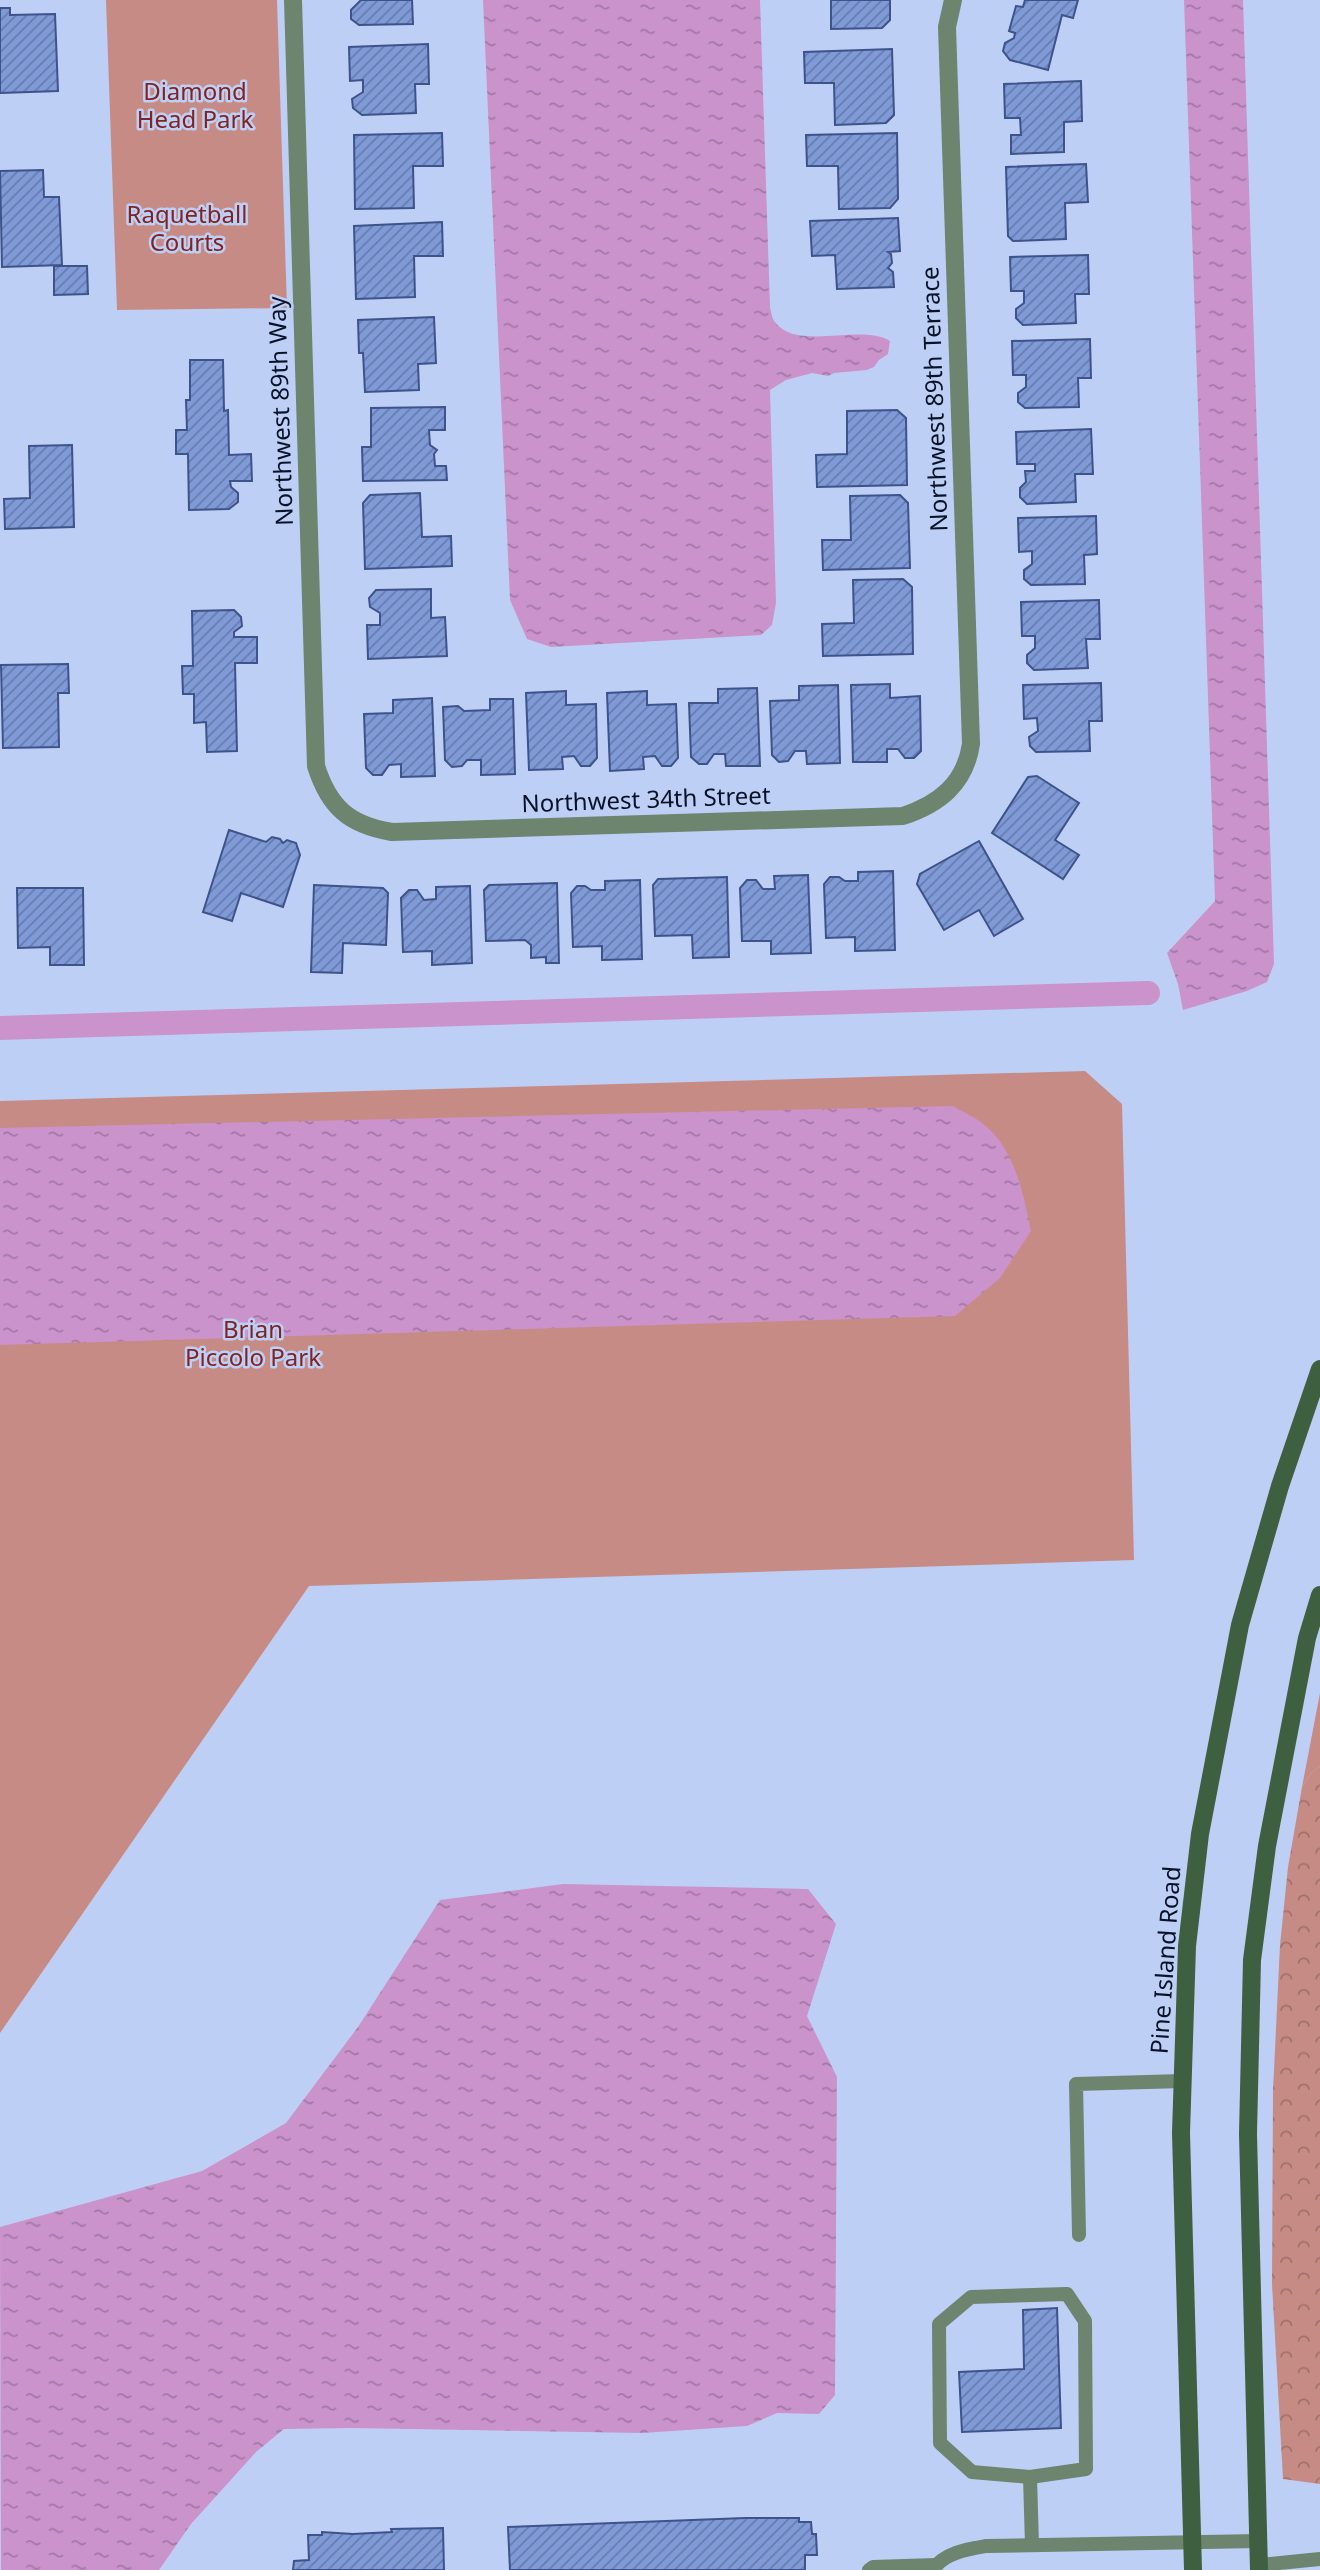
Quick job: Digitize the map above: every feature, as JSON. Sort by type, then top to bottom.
[{"type":"main road","name":"Pine Island Road","points":[[1193,2570],[1181,2146],[1187,1946],[1199,1847],[1240,1625],[1280,1486],[1320,1369]]},
{"type":"main road","points":[[1259,2567],[1248,2134],[1252,1960],[1267,1846],[1307,1638],[1320,1595]]},
{"type":"street","name":"Northwest 89th Way","points":[[293,0],[316,766],[328,795],[342,813]]},
{"type":"street","name":"Northwest 89th Terrace","points":[[950,791],[965,766],[971,744],[947,27],[953,0]]},
{"type":"street","name":"Northwest 34th Street","points":[[342,813],[371,829],[391,832],[889,817],[903,816],[920,810],[936,803],[950,791]]},
{"type":"lane","points":[[1079,2235],[1076,2084],[1183,2081]]},
{"type":"lane","points":[[1067,2294],[1085,2321],[1086,2469],[1030,2477],[972,2472],[940,2443],[939,2324],[971,2297],[1067,2294]]},
{"type":"lane","points":[[1030,2477],[1032,2545]]},
{"type":"lane","points":[[869,2570],[873,2567],[934,2568],[958,2551],[986,2546],[1258,2542]]},
{"type":"lane","points":[[1259,2567],[1320,2559]]},
{"type":"green space","name":"Diamond Head Park","points":[[106,0],[277,0],[287,308],[117,310]]},
{"type":"green space","name":"Brian Piccolo Park","points":[[1085,1071],[1122,1104],[1134,1560],[309,1586],[0,2033],[0,1101]]},
{"type":"green space","points":[[1320,1693],[1320,1766],[1311,1773],[1302,1787]]},
{"type":"green space","points":[[1320,1766],[1320,2484],[1283,2479],[1272,2284],[1273,2091],[1280,1945],[1288,1867],[1302,1787],[1311,1773]]},
{"type":"water","points":[[483,0],[760,0],[770,307],[773,319],[785,331],[798,335],[863,335],[878,336],[890,341],[888,354],[867,370],[828,376],[812,373],[786,380],[770,390],[776,603],[772,625],[761,635],[551,647],[527,639],[510,600]]},
{"type":"water","points":[[1184,0],[1243,0],[1274,964],[1267,982],[1247,991],[1183,1010],[1178,984],[1167,953],[1215,901]]},
{"type":"water","points":[[953,1106],[982,1123],[1002,1145],[1016,1172],[1031,1231],[1000,1278],[955,1316],[0,1345],[0,1128]]},
{"type":"water","points":[[563,1884],[808,1889],[836,1924],[807,2016],[837,2077],[835,2395],[819,2414],[777,2413],[747,2426],[642,2433],[284,2429],[256,2452],[191,2524],[159,2570],[1,2570],[0,2227],[202,2171],[286,2123],[358,2027],[440,1900]]},
{"type":"building","points":[[361,0],[412,0],[413,24],[359,25],[351,19],[351,10]]},
{"type":"building","points":[[831,0],[890,0],[890,20],[882,28],[831,29]]},
{"type":"building","points":[[1025,0],[1078,0],[1073,18],[1062,15],[1048,70],[1010,60],[1003,51],[1005,43],[1014,38],[1015,33],[1009,31],[1016,6],[1023,7]]},
{"type":"building","points":[[0,8],[10,8],[10,15],[55,14],[58,91],[0,93]]},
{"type":"building","points":[[428,44],[429,84],[415,84],[416,113],[362,115],[353,108],[352,99],[363,92],[363,80],[350,81],[349,47]]},
{"type":"building","points":[[892,49],[894,115],[886,123],[835,125],[834,83],[805,83],[804,52]]},
{"type":"building","points":[[1081,81],[1082,121],[1064,122],[1064,152],[1011,154],[1011,135],[1021,135],[1020,118],[1005,118],[1004,84]]},
{"type":"building","points":[[442,133],[443,166],[413,166],[414,208],[355,209],[354,135]]},
{"type":"building","points":[[897,133],[898,199],[890,208],[839,209],[838,166],[807,166],[806,135]]},
{"type":"building","points":[[1086,164],[1088,202],[1065,203],[1066,239],[1013,241],[1008,236],[1006,167]]},
{"type":"building","points":[[43,170],[44,197],[59,197],[62,265],[2,267],[0,171]]},
{"type":"building","points":[[898,218],[900,251],[888,252],[891,254],[892,263],[888,268],[893,272],[894,287],[837,289],[835,255],[812,256],[810,221]]},
{"type":"building","points":[[442,222],[443,256],[414,256],[415,297],[356,299],[354,226]]},
{"type":"building","points":[[1088,255],[1089,294],[1075,294],[1076,323],[1023,325],[1016,318],[1016,309],[1024,303],[1024,291],[1011,291],[1010,257]]},
{"type":"building","points":[[54,266],[87,266],[88,294],[54,295]]},
{"type":"building","points":[[434,317],[436,363],[418,364],[419,390],[365,392],[363,353],[359,353],[358,320]]},
{"type":"building","points":[[1090,339],[1091,378],[1078,378],[1079,407],[1025,408],[1018,402],[1018,393],[1026,387],[1026,375],[1013,375],[1012,341]]},
{"type":"building","points":[[190,360],[223,360],[224,411],[228,410],[229,455],[251,454],[252,481],[230,481],[231,487],[238,493],[238,502],[229,509],[189,510],[188,454],[176,454],[176,430],[187,430],[186,400],[190,400]]},
{"type":"building","points":[[445,407],[445,430],[429,430],[430,445],[437,450],[434,454],[435,466],[446,466],[447,480],[363,481],[362,447],[371,447],[371,408]]},
{"type":"building","points":[[897,410],[906,418],[907,485],[817,487],[816,455],[847,454],[847,411]]},
{"type":"building","points":[[1091,429],[1093,474],[1075,474],[1076,502],[1027,504],[1020,497],[1020,488],[1026,482],[1025,471],[1035,471],[1035,464],[1017,464],[1016,432]]},
{"type":"building","points":[[72,445],[74,527],[5,529],[4,499],[30,498],[29,446]]},
{"type":"building","points":[[420,493],[422,537],[451,536],[452,566],[365,569],[363,503],[370,495]]},
{"type":"building","points":[[900,495],[908,503],[910,568],[823,570],[822,540],[851,540],[850,496]]},
{"type":"building","points":[[1096,516],[1097,554],[1084,555],[1085,584],[1031,585],[1024,579],[1024,570],[1032,564],[1032,551],[1019,552],[1018,518]]},
{"type":"building","points":[[903,579],[912,587],[913,654],[823,656],[822,624],[854,623],[853,580]]},
{"type":"building","points":[[431,589],[431,618],[445,617],[447,656],[368,659],[367,625],[380,625],[380,613],[370,607],[369,598],[376,590]]},
{"type":"building","points":[[1099,600],[1100,639],[1086,639],[1088,668],[1034,670],[1027,663],[1027,655],[1035,648],[1035,636],[1022,636],[1021,602]]},
{"type":"building","points":[[234,610],[241,617],[242,626],[234,632],[234,637],[257,637],[257,663],[235,663],[237,751],[207,752],[206,722],[194,723],[194,694],[183,694],[182,666],[193,666],[192,611]]},
{"type":"building","points":[[68,664],[69,693],[58,693],[59,747],[3,748],[1,665]]},
{"type":"building","points":[[1101,683],[1102,721],[1089,721],[1090,751],[1036,752],[1030,746],[1029,737],[1038,731],[1037,718],[1024,719],[1023,685]]},
{"type":"building","points":[[890,684],[890,698],[920,696],[921,751],[914,758],[905,758],[898,749],[887,749],[887,762],[853,762],[851,685]]},
{"type":"building","points":[[838,685],[840,763],[807,764],[806,751],[795,751],[788,761],[779,762],[772,755],[770,701],[799,700],[799,686]]},
{"type":"building","points":[[757,688],[760,766],[726,766],[725,754],[714,754],[707,764],[699,764],[691,757],[689,703],[718,703],[718,689]]},
{"type":"building","points":[[566,691],[566,705],[596,704],[597,758],[590,766],[581,766],[574,756],[562,757],[563,769],[529,770],[526,693]]},
{"type":"building","points":[[647,691],[647,705],[676,704],[678,758],[671,766],[662,766],[655,756],[643,757],[644,769],[610,771],[607,693]]},
{"type":"building","points":[[432,698],[435,776],[401,777],[401,764],[389,765],[382,775],[373,775],[366,768],[364,714],[393,713],[393,700]]},
{"type":"building","points":[[490,699],[513,699],[515,774],[481,775],[481,760],[467,760],[462,766],[452,767],[445,760],[443,707],[458,706],[464,711],[490,710]]},
{"type":"building","points":[[1037,776],[1079,803],[1055,840],[1079,855],[1063,879],[992,833],[1028,777]]},
{"type":"building","points":[[229,830],[266,842],[272,837],[283,843],[287,840],[296,843],[300,855],[283,907],[241,893],[232,921],[203,912]]},
{"type":"building","points":[[979,841],[1023,919],[994,936],[979,910],[944,930],[917,884],[920,874]]},
{"type":"building","points":[[893,871],[895,950],[855,951],[855,937],[826,938],[824,884],[830,877],[858,881],[858,872]]},
{"type":"building","points":[[808,875],[811,953],[771,954],[771,941],[742,941],[740,888],[747,880],[756,880],[763,889],[775,889],[774,876]]},
{"type":"building","points":[[727,877],[729,957],[693,958],[692,935],[655,936],[653,885],[658,879]]},
{"type":"building","points":[[640,880],[642,959],[602,960],[602,946],[573,947],[571,893],[577,886],[605,890],[605,881]]},
{"type":"building","points":[[557,883],[559,963],[546,963],[546,957],[531,958],[531,945],[525,940],[486,941],[484,890],[489,885]]},
{"type":"building","points":[[314,885],[383,888],[388,893],[386,945],[343,943],[342,973],[311,972]]},
{"type":"building","points":[[470,886],[472,963],[432,965],[432,951],[403,952],[401,898],[409,890],[417,890],[424,900],[436,899],[436,887]]},
{"type":"building","points":[[17,888],[83,888],[84,965],[50,965],[50,947],[18,948]]},
{"type":"building","points":[[1057,2308],[1061,2428],[962,2432],[959,2372],[1024,2369],[1023,2310]]},
{"type":"building","points":[[799,2518],[799,2522],[811,2522],[812,2534],[816,2534],[817,2555],[805,2555],[805,2570],[510,2570],[508,2527]]},
{"type":"building","points":[[443,2528],[444,2570],[293,2570],[294,2561],[309,2560],[308,2535],[322,2535],[322,2532],[353,2534],[392,2532],[391,2529]]},
{"type":"waterway","points":[[0,1028],[1148,993]]},
{"type":"park label","name":"Raquetball Courts","points":[[187,229]]}]
